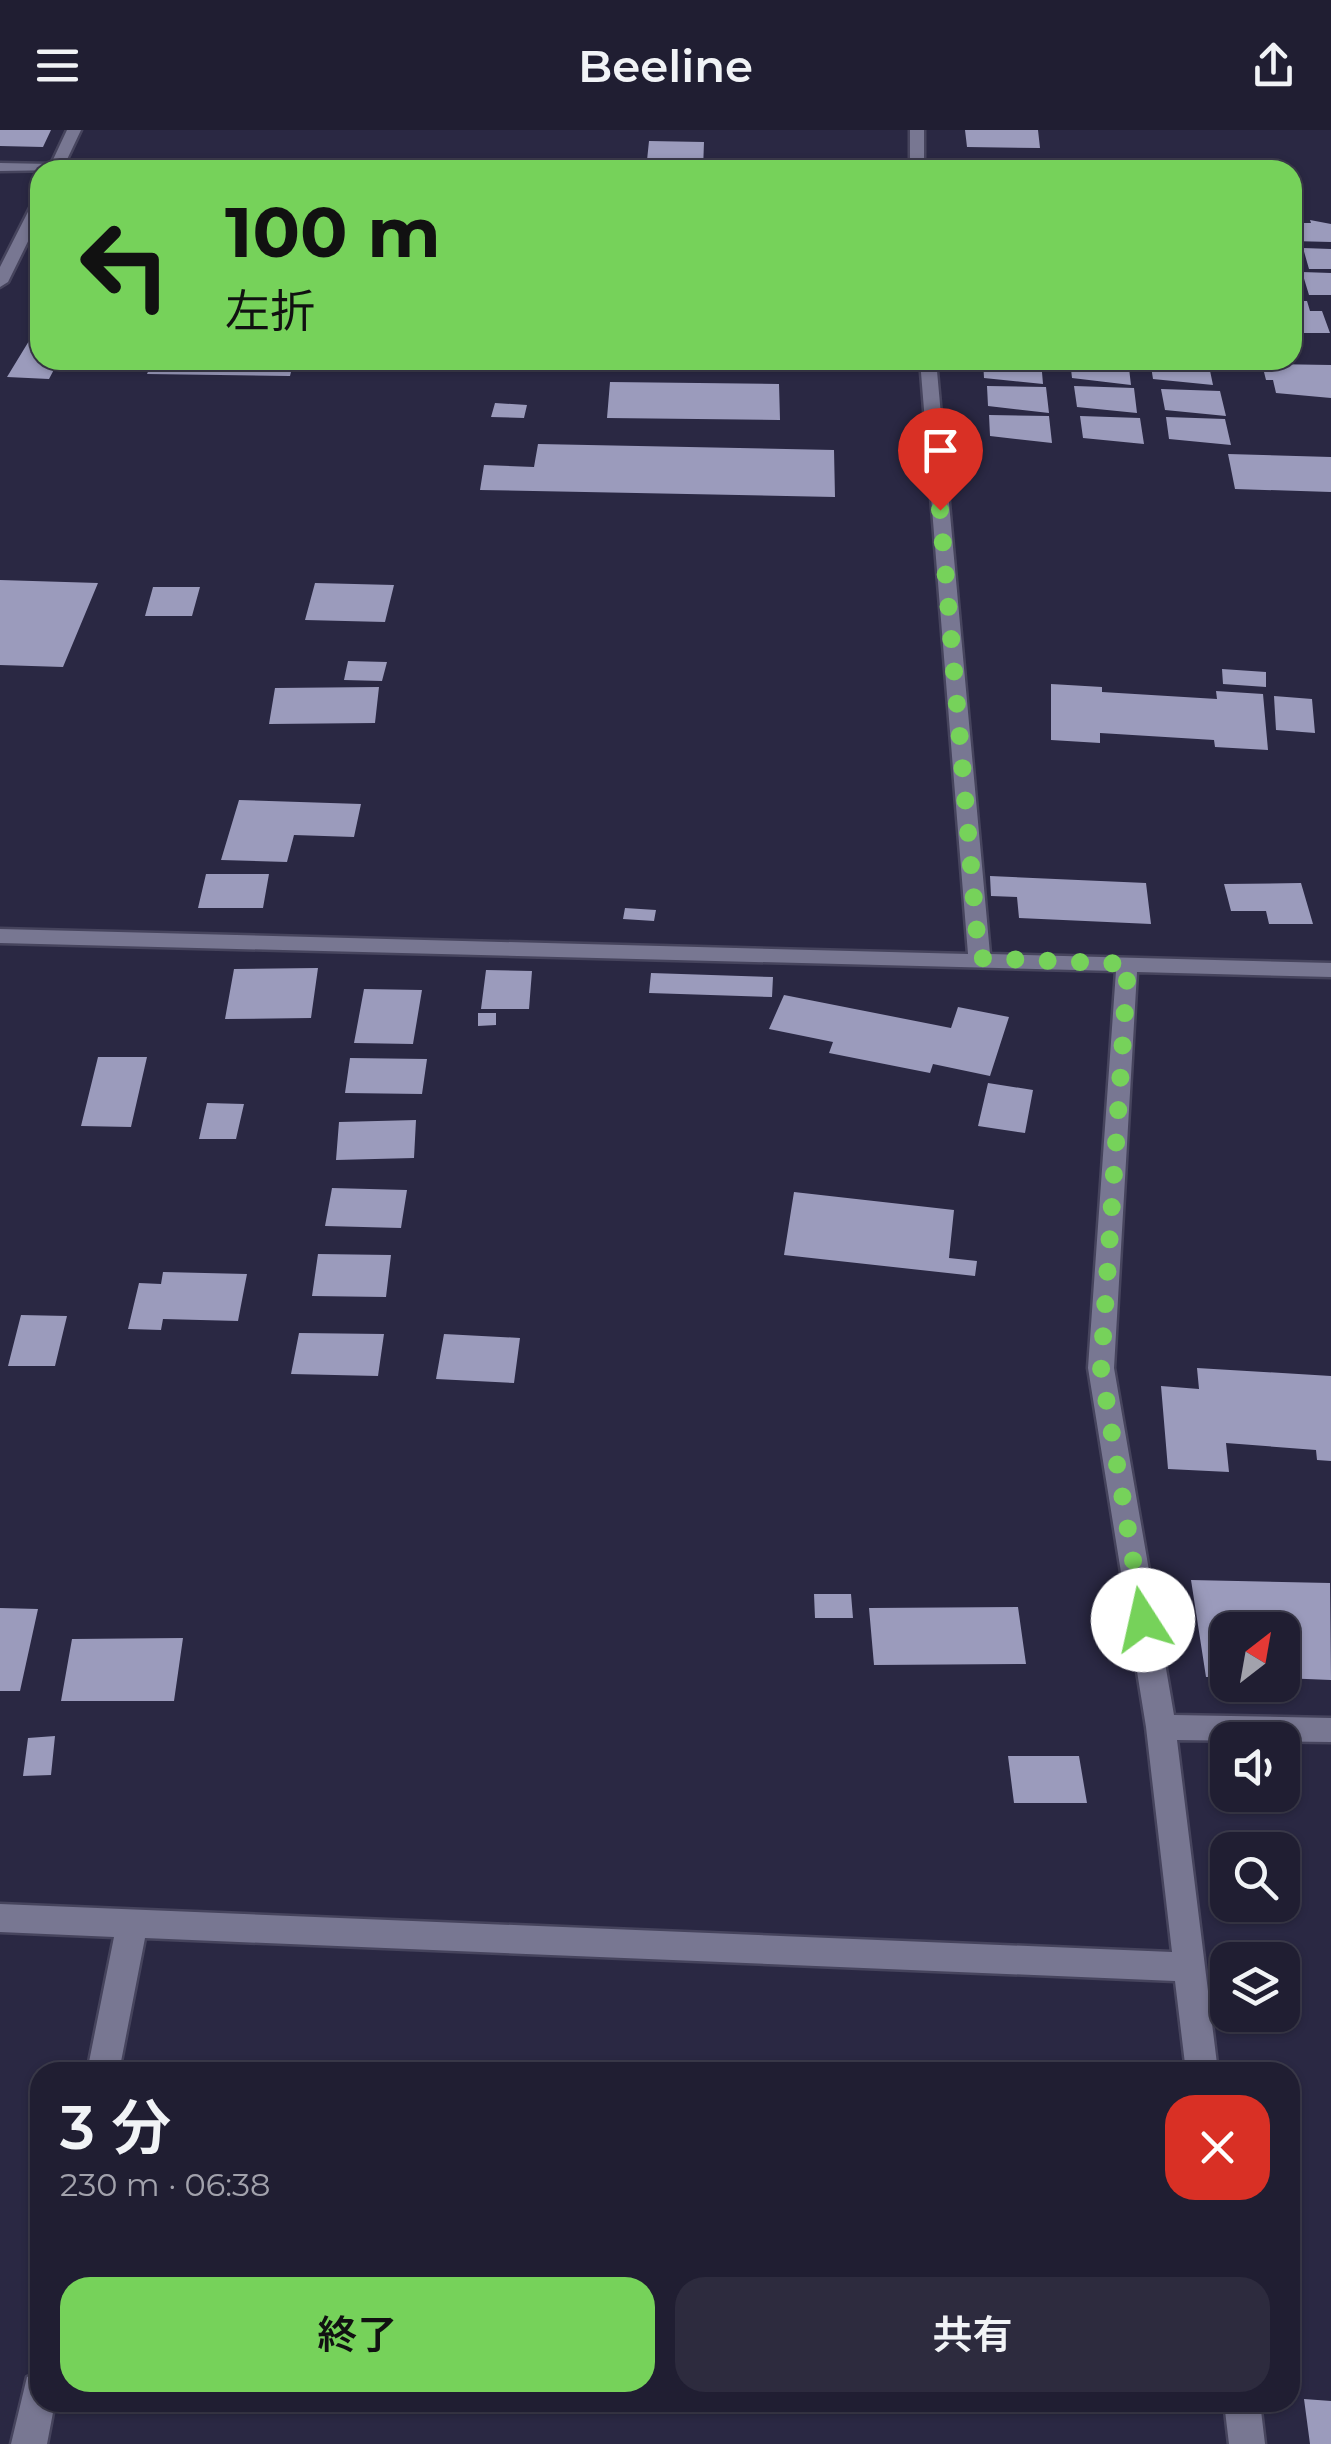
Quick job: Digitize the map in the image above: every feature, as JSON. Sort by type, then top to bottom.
[{"type":"street","points":[[60,160],[74,130]]},
{"type":"street","points":[[917,130],[918,160]]},
{"type":"street","points":[[0,167],[30,168]]},
{"type":"street","points":[[0,282],[7,256],[30,218]]},
{"type":"street","points":[[929,370],[979,958]]},
{"type":"street","points":[[0,936],[979,958],[1331,970]]},
{"type":"street","points":[[1128,964],[1101,1368],[1162,1728],[1201,2062]]},
{"type":"street","points":[[1162,1728],[1331,1730]]},
{"type":"street","points":[[0,1918],[1189,1968]]},
{"type":"street","points":[[105,2062],[133,1922]]},
{"type":"street","points":[[29,2444],[36,2412]]},
{"type":"street","points":[[1243,2412],[1247,2444]]},
{"type":"building","points":[[0,130],[51,130],[43,147],[0,146]]},
{"type":"building","points":[[965,130],[1038,130],[1040,148],[967,147]]},
{"type":"building","points":[[649,141],[704,142],[703,160],[647,160]]},
{"type":"building","points":[[1310,220],[1331,224],[1331,242],[1302,241],[1302,223],[1311,223]]},
{"type":"building","points":[[1303,248],[1331,249],[1331,269],[1309,269]]},
{"type":"building","points":[[1302,272],[1331,273],[1331,295],[1309,295]]},
{"type":"building","points":[[1302,301],[1307,301],[1310,311],[1322,311],[1330,333],[1302,333]]},
{"type":"building","points":[[30,339],[30,370],[54,370],[49,379],[7,377]]},
{"type":"building","points":[[1331,365],[1331,398],[1276,393],[1273,380],[1266,380],[1264,370]]},
{"type":"building","points":[[149,370],[292,370],[290,376],[147,374]]},
{"type":"building","points":[[984,370],[1042,370],[1043,384],[984,378]]},
{"type":"building","points":[[1071,370],[1129,370],[1131,385],[1072,378]]},
{"type":"building","points":[[1152,370],[1210,370],[1213,385],[1153,379]]},
{"type":"building","points":[[610,382],[779,384],[780,420],[607,418]]},
{"type":"building","points":[[987,386],[1046,387],[1049,413],[988,406]]},
{"type":"building","points":[[1074,386],[1134,388],[1137,413],[1077,407]]},
{"type":"building","points":[[1161,389],[1220,391],[1226,416],[1165,410]]},
{"type":"building","points":[[495,403],[527,405],[524,418],[491,417]]},
{"type":"building","points":[[989,415],[1049,416],[1052,443],[990,436]]},
{"type":"building","points":[[1080,416],[1140,418],[1144,444],[1083,438]]},
{"type":"building","points":[[1166,417],[1225,419],[1231,445],[1169,439]]},
{"type":"building","points":[[538,444],[834,450],[835,497],[480,490],[484,465],[534,467]]},
{"type":"building","points":[[1228,454],[1331,457],[1331,492],[1235,489]]},
{"type":"building","points":[[0,580],[98,583],[63,667],[0,665]]},
{"type":"building","points":[[315,583],[394,585],[385,622],[305,620]]},
{"type":"building","points":[[153,587],[200,587],[192,616],[145,616]]},
{"type":"building","points":[[348,661],[387,662],[382,681],[344,680]]},
{"type":"building","points":[[1222,669],[1266,672],[1266,687],[1223,684]]},
{"type":"building","points":[[1051,684],[1102,687],[1102,692],[1217,699],[1216,691],[1263,694],[1268,750],[1215,747],[1214,740],[1100,733],[1100,743],[1051,740]]},
{"type":"building","points":[[379,687],[375,723],[269,724],[275,688]]},
{"type":"building","points":[[1274,696],[1312,699],[1315,733],[1276,730]]},
{"type":"building","points":[[239,800],[361,804],[354,837],[294,835],[287,862],[221,860]]},
{"type":"building","points":[[206,874],[269,874],[263,908],[198,908]]},
{"type":"building","points":[[990,876],[1146,883],[1151,924],[1019,918],[1017,897],[991,896]]},
{"type":"building","points":[[1301,883],[1313,924],[1269,924],[1266,911],[1231,911],[1224,884]]},
{"type":"building","points":[[625,908],[656,910],[654,921],[623,919]]},
{"type":"building","points":[[318,968],[311,1018],[225,1019],[234,969]]},
{"type":"building","points":[[486,970],[532,971],[529,1009],[481,1009]]},
{"type":"building","points":[[651,973],[773,977],[772,997],[649,993]]},
{"type":"building","points":[[364,989],[422,990],[413,1044],[354,1043]]},
{"type":"building","points":[[784,995],[951,1028],[958,1007],[1009,1017],[990,1076],[933,1064],[930,1073],[829,1053],[833,1042],[769,1029]]},
{"type":"building","points":[[478,1013],[496,1013],[496,1025],[478,1026]]},
{"type":"building","points":[[98,1057],[147,1057],[131,1127],[81,1126]]},
{"type":"building","points":[[350,1058],[427,1059],[422,1094],[345,1093]]},
{"type":"building","points":[[988,1083],[1033,1090],[1025,1133],[978,1126]]},
{"type":"building","points":[[207,1103],[244,1104],[236,1139],[199,1139]]},
{"type":"building","points":[[416,1120],[414,1158],[336,1160],[339,1122]]},
{"type":"building","points":[[332,1188],[407,1190],[401,1228],[325,1226]]},
{"type":"building","points":[[794,1192],[954,1210],[949,1258],[977,1261],[975,1276],[784,1255]]},
{"type":"building","points":[[318,1254],[391,1255],[386,1297],[312,1296]]},
{"type":"building","points":[[163,1272],[247,1274],[238,1321],[163,1319],[161,1330],[128,1329],[139,1283],[161,1284]]},
{"type":"building","points":[[21,1315],[67,1316],[55,1366],[8,1366]]},
{"type":"building","points":[[299,1333],[384,1334],[378,1376],[291,1374]]},
{"type":"building","points":[[444,1334],[520,1338],[514,1383],[436,1379]]},
{"type":"building","points":[[1197,1368],[1331,1376],[1331,1461],[1317,1460],[1316,1450],[1226,1443],[1229,1472],[1168,1469],[1161,1386],[1199,1389]]},
{"type":"building","points":[[1191,1580],[1330,1583],[1331,1680],[1300,1679],[1300,1612],[1210,1612],[1210,1677],[1206,1677]]},
{"type":"building","points":[[814,1594],[851,1594],[853,1618],[815,1618]]},
{"type":"building","points":[[1018,1607],[1026,1664],[874,1665],[869,1608]]},
{"type":"building","points":[[0,1608],[38,1609],[20,1691],[0,1691]]},
{"type":"building","points":[[183,1638],[174,1701],[61,1701],[72,1639]]},
{"type":"building","points":[[55,1736],[51,1775],[23,1776],[28,1738]]},
{"type":"building","points":[[1008,1756],[1079,1756],[1087,1803],[1014,1803]]},
{"type":"building","points":[[1304,2399],[1331,2401],[1331,2444],[1310,2444]]},
{"type":"route","points":[[940,510],[979,958],[1128,964],[1101,1368],[1143,1620]]}]
